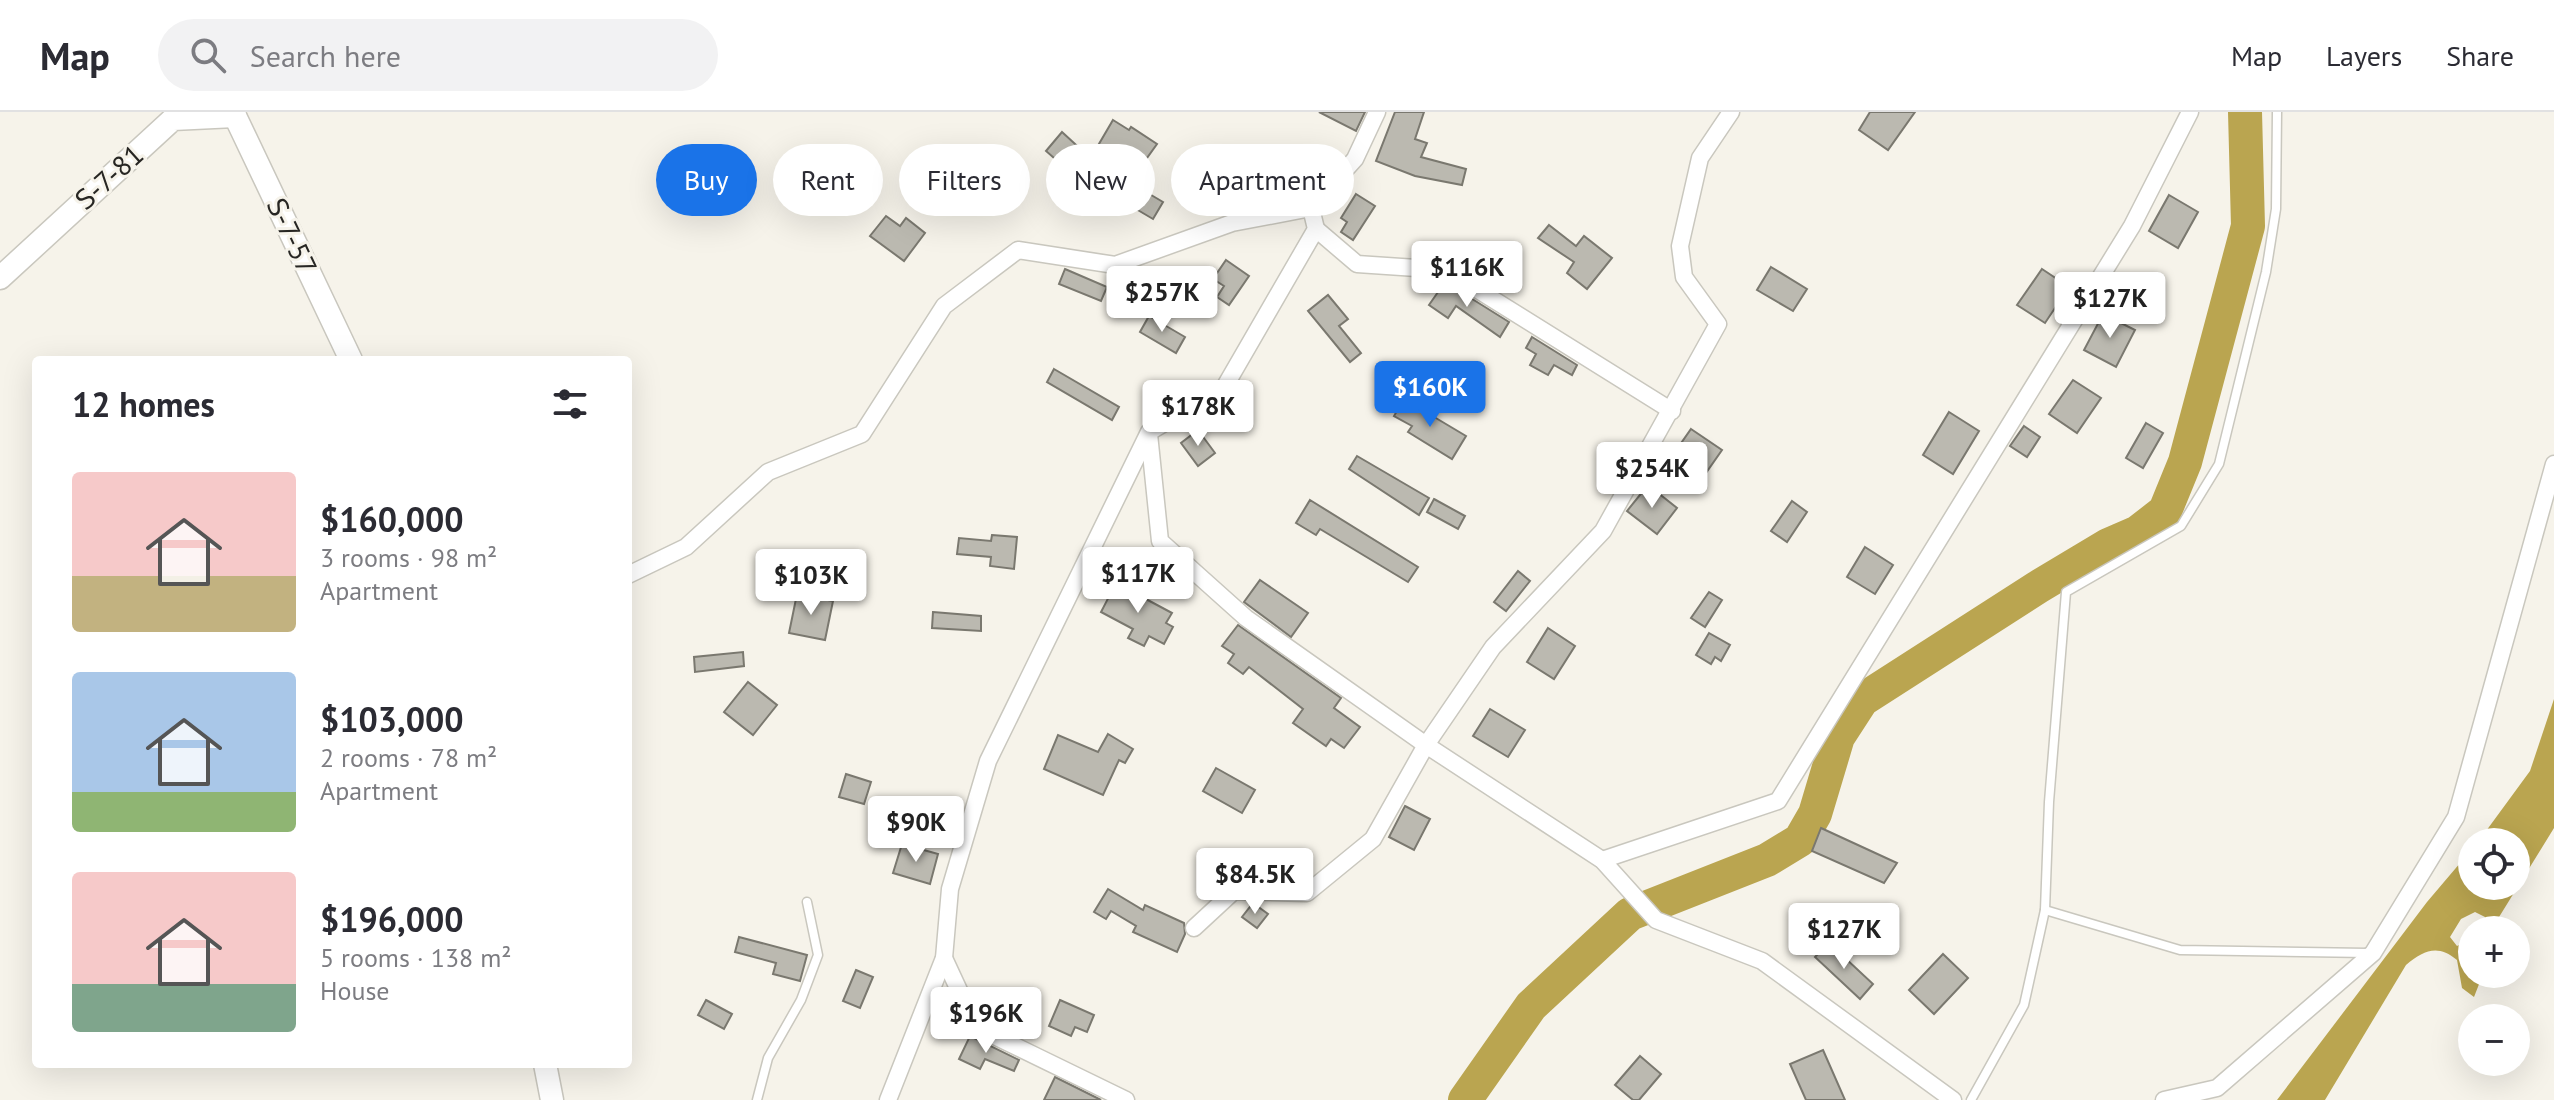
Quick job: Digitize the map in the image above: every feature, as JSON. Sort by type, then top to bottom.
[{"type":"street","points":[[1354,160],[1377,112]]},
{"type":"street","points":[[1194,928],[1234,891],[1307,893],[1373,839],[1426,745],[1493,647],[1603,531],[1718,324],[1684,277],[1680,246],[1700,158],[1731,112]]},
{"type":"street","points":[[1602,860],[1778,801],[2132,226],[2190,112]]},
{"type":"street","name":"Տ-7-81","points":[[0,278],[173,119],[237,114]]},
{"type":"street","name":"Տ-7-57","points":[[237,114],[349,356]]},
{"type":"street","points":[[632,573],[686,547],[768,472],[862,434],[944,306],[1018,250],[1115,265],[1232,223],[1269,216]]},
{"type":"street","points":[[1313,216],[1316,229],[1357,264],[1446,270],[1672,411]]},
{"type":"street","points":[[888,1100],[944,958],[950,889],[988,761],[1149,432],[1224,388],[1316,229]]},
{"type":"street","points":[[1149,432],[1160,541],[1246,618],[1426,745],[1602,860],[1656,920],[1762,961],[1953,1100]]},
{"type":"street","points":[[2164,1100],[2217,1088],[2373,953],[2456,817],[2554,464]]},
{"type":"street","points":[[944,958],[976,1027],[1126,1100]]},
{"type":"street","points":[[546,1068],[552,1100]]},
{"type":"street","points":[[1923,1100],[1939,1090]]},
{"type":"lane","points":[[1971,1100],[2024,1005],[2045,910],[2049,802],[2066,592],[2181,526],[2219,464],[2266,272],[2276,209],[2277,112]]},
{"type":"lane","points":[[757,1100],[768,1058],[801,1000],[818,955],[807,902]]},
{"type":"lane","points":[[2045,910],[2180,950],[2373,953]]},
{"type":"shaded area","points":[[2554,699],[2554,828],[2530,867],[2530,828],[2488,828],[2530,771]]},
{"type":"shaded area","points":[[2458,865],[2458,900],[2510,900],[2500,916],[2483,916],[2475,912],[2458,916],[2458,924],[2450,937],[2458,945],[2458,966],[2457,960],[2450,955],[2437,951],[2419,956],[2406,965],[2325,1100],[2277,1100]]},
{"type":"shaded area","points":[[2462,988],[2478,988],[2474,997]]},
{"type":"building","points":[[1319,112],[1365,112],[1356,131]]},
{"type":"building","points":[[1395,112],[1424,112],[1415,139],[1427,143],[1421,157],[1466,169],[1462,185],[1415,176],[1376,161]]},
{"type":"building","points":[[1870,112],[1915,112],[1888,150],[1859,130]]},
{"type":"building","points":[[1113,120],[1129,130],[1131,127],[1157,144],[1155,147],[1155,144],[1099,144]]},
{"type":"building","points":[[1062,132],[1075,144],[1052,144]]},
{"type":"building","points":[[1356,194],[1375,206],[1353,240],[1341,232],[1347,222],[1341,218],[1354,216]]},
{"type":"building","points":[[2169,195],[2198,212],[2178,248],[2149,231]]},
{"type":"building","points":[[1155,197],[1163,202],[1155,216]]},
{"type":"building","points":[[886,216],[900,226],[906,218],[925,233],[904,261],[870,236]]},
{"type":"building","points":[[1549,225],[1576,246],[1584,236],[1612,258],[1587,289],[1567,273],[1574,262],[1538,238]]},
{"type":"building","points":[[1226,260],[1249,276],[1229,305],[1217,297],[1224,286],[1213,279]]},
{"type":"building","points":[[1771,267],[1807,289],[1793,311],[1757,290]]},
{"type":"building","points":[[1065,269],[1107,287],[1101,301],[1059,284]]},
{"type":"building","points":[[2042,269],[2069,287],[2045,323],[2017,305]]},
{"type":"building","points":[[1445,282],[1509,322],[1500,337],[1456,306],[1448,318],[1429,305]]},
{"type":"building","points":[[1328,295],[1348,319],[1339,326],[1361,353],[1350,362],[1308,311]]},
{"type":"building","points":[[2103,314],[2135,330],[2116,367],[2084,350]]},
{"type":"building","points":[[1149,316],[1185,337],[1176,353],[1140,332]]},
{"type":"building","points":[[1532,337],[1577,365],[1572,375],[1554,365],[1548,375],[1530,365],[1536,354],[1526,348]]},
{"type":"building","points":[[1054,369],[1119,407],[1112,420],[1047,382]]},
{"type":"building","points":[[2073,380],[2101,398],[2077,433],[2049,414]]},
{"type":"building","points":[[1404,399],[1466,436],[1452,459],[1408,432],[1412,426],[1394,416]]},
{"type":"building","points":[[1949,412],[1979,431],[1953,474],[1923,455]]},
{"type":"building","points":[[2146,423],[2163,433],[2143,468],[2126,458]]},
{"type":"building","points":[[2024,426],[2040,437],[2027,457],[2010,446]]},
{"type":"building","points":[[1691,429],[1722,450],[1701,480],[1670,459]]},
{"type":"building","points":[[1198,430],[1215,453],[1198,466],[1181,443]]},
{"type":"building","points":[[1357,456],[1429,498],[1419,515],[1349,469]]},
{"type":"building","points":[[1648,485],[1677,508],[1657,534],[1627,511]]},
{"type":"building","points":[[1434,499],[1465,516],[1458,529],[1427,512]]},
{"type":"building","points":[[1310,500],[1418,567],[1408,582],[1320,529],[1316,535],[1296,523]]},
{"type":"building","points":[[1792,501],[1807,512],[1787,542],[1771,531]]},
{"type":"building","points":[[992,535],[1017,537],[1014,569],[990,566],[991,557],[957,554],[959,538],[991,541]]},
{"type":"building","points":[[1865,547],[1893,565],[1875,594],[1847,577]]},
{"type":"building","points":[[1518,571],[1530,581],[1506,611],[1494,602]]},
{"type":"building","points":[[1260,580],[1308,613],[1291,637],[1244,602]]},
{"type":"building","points":[[1116,583],[1172,613],[1166,623],[1173,627],[1164,644],[1149,636],[1144,646],[1128,638],[1133,629],[1101,612]]},
{"type":"building","points":[[1709,592],[1722,600],[1705,627],[1691,618]]},
{"type":"building","points":[[797,594],[833,601],[825,640],[789,633]]},
{"type":"building","points":[[933,612],[981,616],[981,631],[932,628]]},
{"type":"building","points":[[1238,625],[1341,698],[1334,708],[1360,727],[1344,748],[1331,739],[1326,746],[1293,723],[1303,709],[1249,667],[1243,674],[1228,663],[1234,654],[1222,646]]},
{"type":"building","points":[[1548,628],[1575,646],[1554,679],[1527,662]]},
{"type":"building","points":[[1709,633],[1730,645],[1721,661],[1715,657],[1711,664],[1696,655]]},
{"type":"building","points":[[743,652],[744,666],[695,672],[694,657]]},
{"type":"building","points":[[748,682],[777,705],[753,735],[724,712]]},
{"type":"building","points":[[1490,709],[1525,730],[1508,757],[1473,736]]},
{"type":"building","points":[[1108,734],[1133,749],[1125,763],[1119,760],[1103,795],[1044,769],[1058,735],[1098,752]]},
{"type":"building","points":[[1216,768],[1255,790],[1242,813],[1203,791]]},
{"type":"building","points":[[846,774],[871,782],[864,804],[839,797]]},
{"type":"building","points":[[1405,806],[1430,819],[1414,850],[1389,837]]},
{"type":"building","points":[[1821,828],[1897,863],[1884,883],[1812,851]]},
{"type":"building","points":[[902,844],[938,854],[930,884],[893,873]]},
{"type":"building","points":[[1108,889],[1143,910],[1145,905],[1184,923],[1185,934],[1177,952],[1133,932],[1136,926],[1111,911],[1106,919],[1094,912]]},
{"type":"building","points":[[1253,903],[1268,914],[1257,928],[1242,917]]},
{"type":"building","points":[[739,937],[807,955],[800,981],[773,974],[776,963],[735,952]]},
{"type":"building","points":[[1829,943],[1873,984],[1860,999],[1815,957]]},
{"type":"building","points":[[1943,954],[1968,978],[1934,1014],[1909,990]]},
{"type":"building","points":[[856,970],[873,977],[860,1008],[843,1001]]},
{"type":"building","points":[[706,1000],[732,1014],[724,1029],[698,1015]]},
{"type":"building","points":[[1060,1000],[1094,1015],[1087,1032],[1075,1027],[1071,1036],[1049,1026]]},
{"type":"building","points":[[970,1036],[1019,1060],[1014,1071],[985,1059],[980,1069],[959,1059]]},
{"type":"building","points":[[1823,1050],[1845,1100],[1806,1100],[1790,1064]]},
{"type":"building","points":[[1640,1056],[1661,1074],[1639,1100],[1633,1100],[1615,1085]]},
{"type":"building","points":[[1055,1077],[1101,1100],[1044,1100]]},
{"type":"waterway","points":[[1465,1100],[1531,1006],[1630,914],[1767,860],[1800,840],[1815,814],[1838,737],[1862,700],[2038,587],[2108,545],[2138,532],[2165,511],[2185,462],[2248,226],[2245,112]]}]
